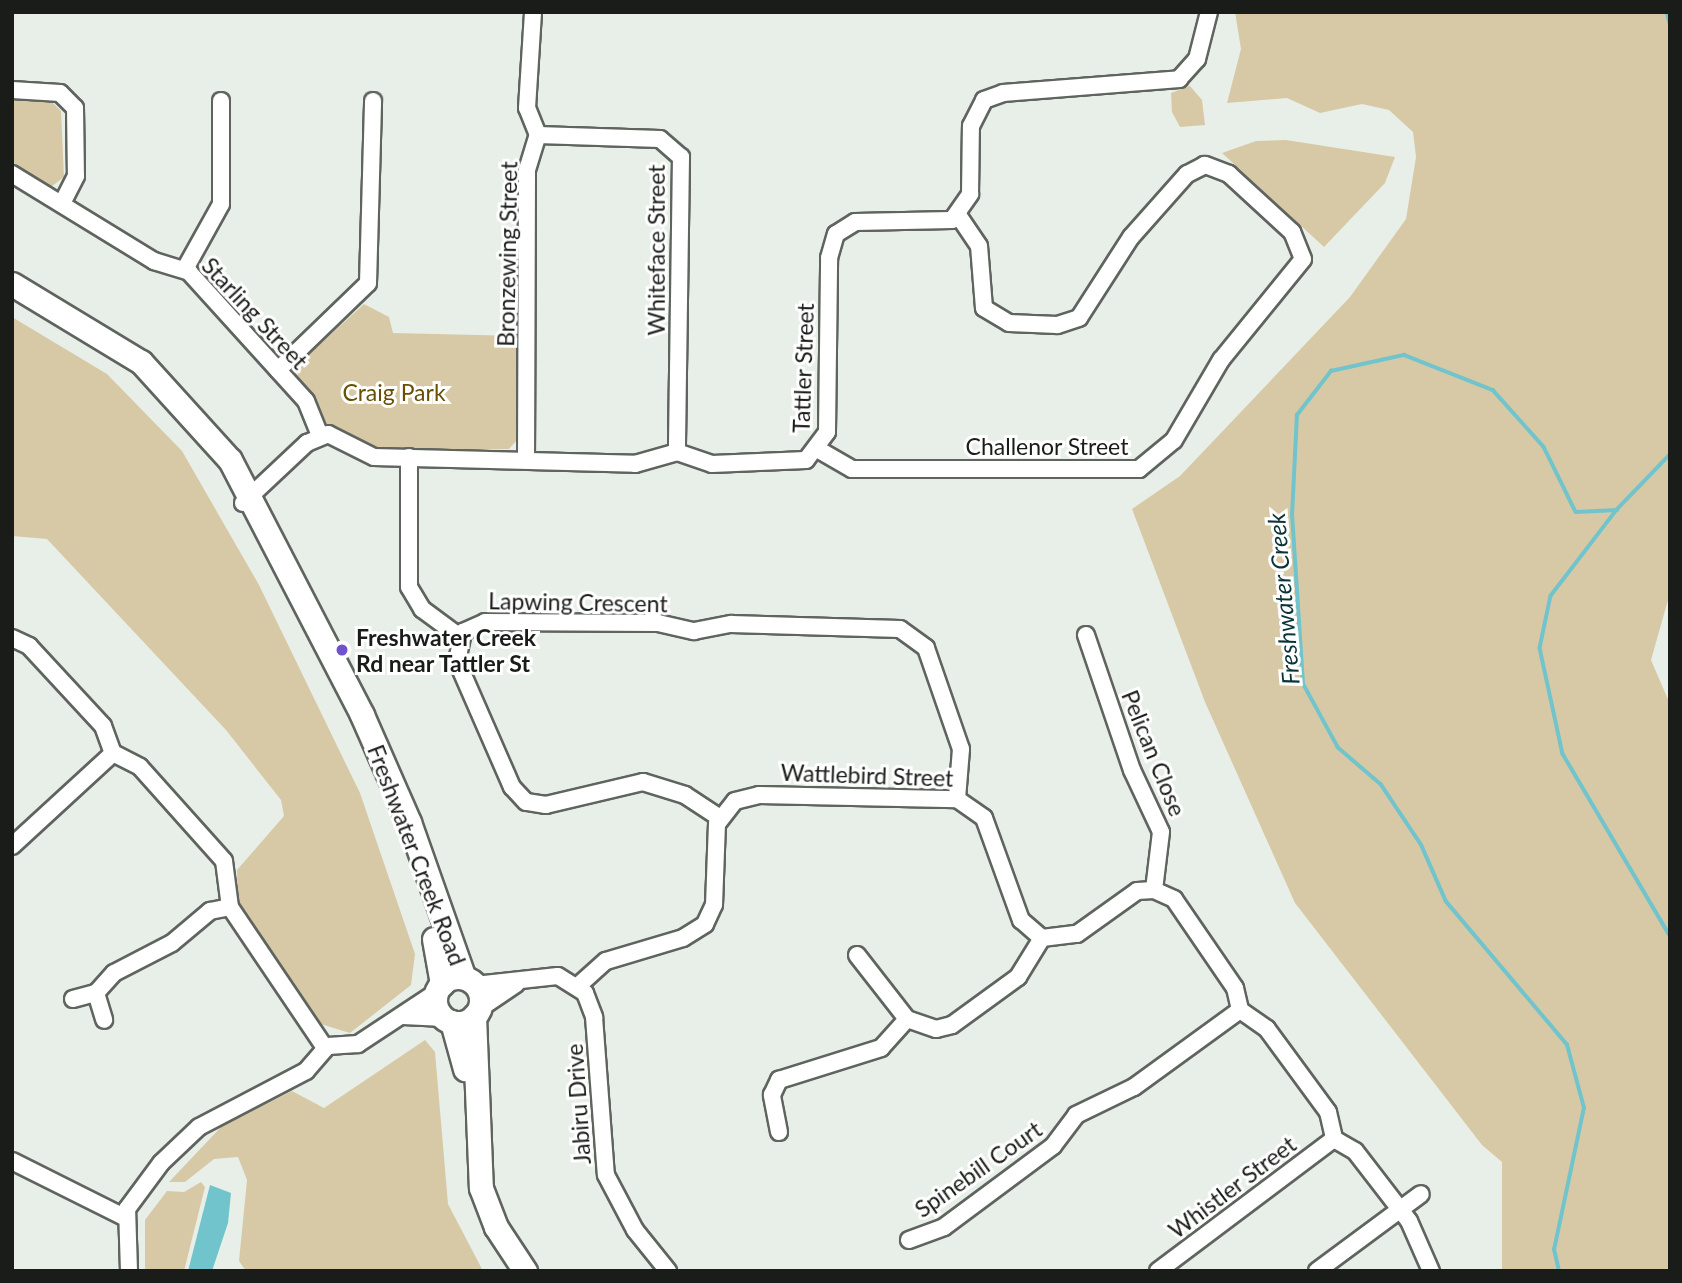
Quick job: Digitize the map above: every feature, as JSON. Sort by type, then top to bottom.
[{"type":"main road","name":"Freshwater Creek Road","points":[[12,284],[141,362],[217,443],[390,777],[455,985]]},
{"type":"main road","name":"Freshwater Creek Road","points":[[12,299],[135,373],[206,446],[245,500]]},
{"type":"main road","points":[[455,985],[462,1016],[480,1181],[493,1220],[525,1271]]},
{"type":"main road","points":[[455,985],[462,1016],[471,1192],[482,1224],[512,1271]]},
{"type":"street","name":"Bronzewing Street","points":[[526,460],[527,162],[538,135],[527,108],[533,12]]},
{"type":"street","points":[[959,216],[970,194],[973,115],[984,100],[1003,93],[1180,79],[1197,59],[1209,12]]},
{"type":"street","points":[[12,90],[60,93],[75,108],[76,176],[62,204]]},
{"type":"street","points":[[185,269],[221,204],[221,101]]},
{"type":"street","points":[[278,370],[368,283],[373,101]]},
{"type":"street","name":"Whiteface Street","points":[[538,135],[653,137],[670,143],[681,157],[677,452]]},
{"type":"street","name":"Challenor Street","points":[[819,450],[852,469],[1139,469],[1174,440],[1222,360],[1303,259],[1292,232],[1229,174],[1205,165],[1187,174],[1131,236],[1079,318],[1057,325],[1009,323],[984,308],[979,246],[959,216]]},
{"type":"street","name":"Starling Street","points":[[12,174],[154,261],[185,269],[310,406],[320,435]]},
{"type":"street","name":"Tattler Street","points":[[677,452],[721,465],[799,462],[819,450],[827,432],[829,258],[836,234],[855,222],[943,223],[959,216]]},
{"type":"street","points":[[245,500],[320,435],[340,437],[368,456],[635,464],[677,452]]},
{"type":"street","points":[[124,1217],[161,1163],[199,1127],[306,1071],[325,1048],[358,1044],[455,985],[516,984],[558,976],[579,985],[606,961],[683,938],[705,924],[714,905],[720,818],[685,795],[643,782],[546,805],[526,802],[512,787],[457,661],[460,637],[422,609],[410,587],[409,457]]},
{"type":"street","name":"Lapwing Crescent","points":[[460,637],[485,622],[658,623],[694,631],[731,624],[900,629],[926,648],[961,749],[957,799]]},
{"type":"street","name":"Pelican Close","points":[[1086,635],[1132,770],[1161,832],[1154,890]]},
{"type":"street","points":[[12,638],[29,646],[98,722],[113,753],[140,767],[224,861],[230,906],[325,1048]]},
{"type":"street","points":[[12,846],[113,753]]},
{"type":"street","name":"Wattlebird Street","points":[[720,818],[735,801],[759,795],[957,799],[984,818],[1021,920],[1042,938]]},
{"type":"street","points":[[857,955],[907,1019],[926,1029],[952,1025],[1018,977],[1042,938],[1070,937],[1132,894],[1154,890],[1179,905],[1235,988],[1240,1010],[1267,1029],[1328,1112],[1334,1139],[1355,1151],[1425,1245],[1431,1271]]},
{"type":"street","points":[[73,999],[96,993],[114,973],[173,943],[210,911],[230,906]]},
{"type":"street","points":[[403,1016],[462,1016],[516,984]]},
{"type":"street","name":"Jabiru Drive","points":[[579,985],[594,1017],[606,1175],[635,1230],[668,1271]]},
{"type":"street","points":[[96,993],[104,1020]]},
{"type":"street","name":"Spinebill Court","points":[[909,1240],[944,1227],[1053,1146],[1076,1115],[1134,1087],[1240,1010]]},
{"type":"street","points":[[779,1132],[772,1094],[779,1080],[881,1048],[907,1019]]},
{"type":"street","name":"Whistler Street","points":[[1158,1271],[1334,1139]]},
{"type":"street","points":[[12,1161],[124,1217],[133,1251],[129,1271]]},
{"type":"street","points":[[1317,1271],[1421,1194]]},
{"type":"green space","points":[[1235,12],[1670,12],[1670,593],[1651,660],[1670,704],[1670,1271],[1502,1271],[1502,1162],[1482,1145],[1295,903],[1205,702],[1132,509],[1180,476],[1350,297],[1406,219],[1416,157],[1413,132],[1389,110],[1362,104],[1320,113],[1287,98],[1227,103],[1241,49]]},
{"type":"green space","points":[[1190,86],[1202,100],[1205,125],[1180,127],[1172,112],[1171,93]]},
{"type":"green space","points":[[12,98],[48,98],[61,111],[64,177],[48,189],[12,169]]},
{"type":"green space","points":[[1286,140],[1395,157],[1385,183],[1324,247],[1222,153],[1256,141]]},
{"type":"green space","name":"Craig Park","points":[[364,304],[389,317],[393,333],[520,336],[517,440],[509,449],[364,452],[324,429],[296,378],[306,357]]},
{"type":"green space","points":[[12,317],[107,374],[182,451],[259,585],[360,793],[415,954],[411,985],[350,1033],[314,1022],[238,906],[237,870],[284,816],[281,800],[226,730],[47,539],[12,536]]},
{"type":"green space","points":[[425,1040],[435,1052],[448,1204],[483,1271],[246,1271],[239,1261],[247,1180],[238,1157],[214,1159],[185,1182],[169,1182],[222,1126],[292,1091],[324,1108]]},
{"type":"green space","points":[[201,1182],[205,1187],[184,1271],[145,1271],[145,1220],[167,1191],[184,1192]]},
{"type":"water","points":[[210,1185],[231,1193],[228,1223],[212,1271],[188,1271]]},
{"type":"waterway","name":"Freshwater Creek","points":[[1667,12],[1670,23]]},
{"type":"waterway","name":"Freshwater Creek","points":[[1559,1271],[1554,1250],[1584,1108],[1567,1045],[1446,902],[1421,845],[1381,785],[1338,748],[1303,684],[1292,516],[1297,415],[1331,371],[1404,355],[1493,390],[1544,447],[1576,512],[1617,510]]},
{"type":"waterway","name":"Freshwater Creek","points":[[1670,455],[1617,510],[1551,596],[1540,648],[1563,754],[1670,936]]},
{"type":"place","name":"Freshwater Creek Rd near Tattler St","points":[[342,650]]}]
